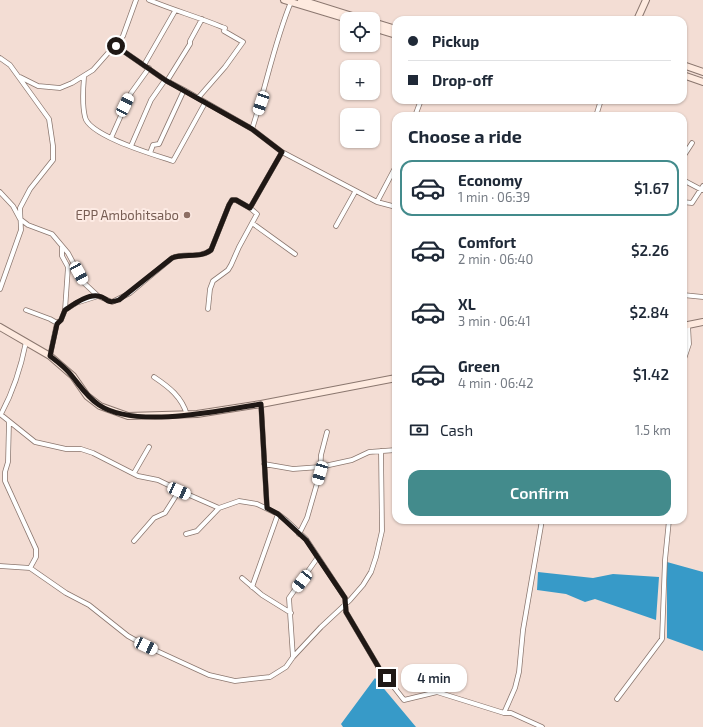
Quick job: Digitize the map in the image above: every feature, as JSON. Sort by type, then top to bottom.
[{"type":"street","points":[[18,76],[38,86],[60,88],[84,77],[93,70],[116,46],[123,36],[136,0]]},
{"type":"street","points":[[148,0],[224,28],[224,30],[243,42],[225,67],[198,98]]},
{"type":"street","points":[[284,0],[297,1],[340,16]]},
{"type":"street","points":[[639,16],[646,0]]},
{"type":"street","points":[[252,129],[271,68],[280,29],[297,1]]},
{"type":"street","points":[[144,65],[175,11]]},
{"type":"street","points":[[131,146],[152,100],[190,44],[190,41],[202,19]]},
{"type":"street","points":[[380,24],[392,28]]},
{"type":"street","points":[[380,30],[392,34]]},
{"type":"street","points":[[116,46],[166,81],[252,129],[282,152],[355,192],[377,202],[392,206]]},
{"type":"street","points":[[0,58],[10,65],[49,119],[53,146],[53,160],[24,199],[20,208],[21,230],[19,241],[0,289]]},
{"type":"street","points":[[687,66],[703,72]]},
{"type":"street","points":[[112,138],[131,93],[148,68]]},
{"type":"street","points":[[687,76],[703,82]]},
{"type":"street","points":[[84,77],[85,117],[89,124],[120,143],[173,161],[205,103]]},
{"type":"street","points":[[150,153],[153,145],[159,144],[184,90]]},
{"type":"street","points":[[687,151],[692,143]]},
{"type":"street","points":[[250,208],[282,152]]},
{"type":"street","points":[[377,202],[392,174]]},
{"type":"street","points":[[687,182],[702,189],[692,202],[687,202]]},
{"type":"street","points":[[0,192],[13,206],[20,219],[28,225],[52,234],[62,246],[84,283],[98,296],[109,302],[119,300],[179,254],[188,255],[207,253],[211,250],[232,200],[236,200],[257,214],[231,265],[213,281],[210,289],[208,309]]},
{"type":"street","points":[[336,226],[355,192]]},
{"type":"street","points":[[252,223],[295,254]]},
{"type":"street","points":[[50,356],[57,324],[61,320],[65,310],[68,267],[62,256],[62,246]]},
{"type":"street","points":[[687,295],[703,297]]},
{"type":"street","points":[[65,310],[76,303],[98,296]]},
{"type":"street","points":[[26,310],[50,319],[57,324]]},
{"type":"street","points":[[687,326],[703,322]]},
{"type":"street","points":[[0,327],[50,356],[72,376],[87,396],[100,406],[128,416],[187,415],[261,404],[392,379]]},
{"type":"street","points":[[687,332],[689,344],[687,349]]},
{"type":"street","points":[[26,342],[22,362],[12,394],[0,414],[9,422],[35,442],[66,449],[81,449],[134,473],[158,480],[179,491],[219,508]]},
{"type":"street","points":[[154,377],[180,398],[187,415]]},
{"type":"street","points":[[261,404],[267,508]]},
{"type":"street","points":[[9,422],[8,462],[5,472],[5,481],[36,549],[36,557],[30,568]]},
{"type":"street","points":[[299,534],[308,518],[320,473],[327,432]]},
{"type":"street","points":[[134,473],[149,447]]},
{"type":"street","points":[[264,464],[292,469],[320,467],[346,461],[369,452],[392,451]]},
{"type":"street","points":[[0,566],[30,568],[66,593],[89,604],[128,636],[146,646],[209,675],[236,681],[270,677],[286,667],[292,657],[350,600],[367,579],[374,564],[382,531],[383,513],[381,452]]},
{"type":"street","points":[[134,541],[154,518],[165,513],[179,491]]},
{"type":"street","points":[[186,534],[197,532],[219,508],[239,501],[257,504],[267,508],[278,514],[306,540],[345,598],[346,612],[379,668],[404,700],[437,692],[504,713],[511,713],[542,727]]},
{"type":"street","points":[[252,587],[266,552],[278,514]]},
{"type":"street","points":[[504,713],[515,688],[519,672],[523,630],[541,524]]},
{"type":"street","points":[[617,698],[662,639],[665,560],[670,524]]},
{"type":"street","points":[[292,657],[291,612],[289,598],[318,557]]},
{"type":"street","points":[[242,578],[262,596],[291,612]]},
{"type":"water","points":[[667,562],[703,572],[703,651],[667,638]]},
{"type":"water","points":[[538,572],[593,578],[613,574],[659,577],[656,620],[595,599],[585,602],[566,594],[537,590]]},
{"type":"water","points":[[375,678],[416,727],[343,727],[341,724]]},
{"type":"place","name":"EPP Ambohitsabo","points":[[187,215]]},
{"type":"route","points":[[116,46],[165,80],[252,129],[282,152],[267,181],[250,208],[236,200],[232,200],[211,250],[207,253],[199,255],[179,254],[119,300],[109,302],[102,297],[92,296],[65,310],[61,320],[57,324],[50,356],[61,364],[87,396],[100,406],[128,416],[187,415],[261,404],[267,508],[287,521],[306,540],[345,598],[344,608],[346,612],[379,668],[387,678]]}]
